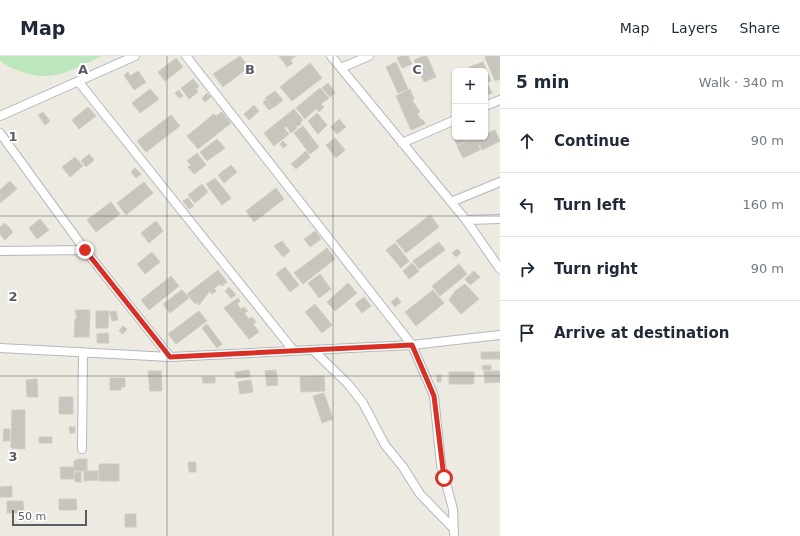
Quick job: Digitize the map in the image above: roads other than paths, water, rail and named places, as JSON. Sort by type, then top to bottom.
[{"type":"street","points":[[0,116],[135,56]]},
{"type":"street","points":[[186,56],[412,345],[434,396],[441,465],[453,509],[452,527],[454,536]]},
{"type":"street","points":[[331,56],[466,220],[500,269]]},
{"type":"street","points":[[341,68],[369,56]]},
{"type":"street","points":[[78,81],[293,350]]},
{"type":"street","points":[[488,105],[500,100]]},
{"type":"street","points":[[402,143],[452,121]]},
{"type":"street","points":[[0,133],[85,250],[170,357]]},
{"type":"street","points":[[451,202],[500,182]]},
{"type":"street","points":[[466,220],[500,218]]},
{"type":"street","points":[[0,251],[85,250]]},
{"type":"street","points":[[0,348],[170,357],[412,345],[500,335]]},
{"type":"street","points":[[313,350],[348,384],[363,403],[385,445],[403,467],[420,494],[452,527]]},
{"type":"street","points":[[82,449],[83,352]]}]
